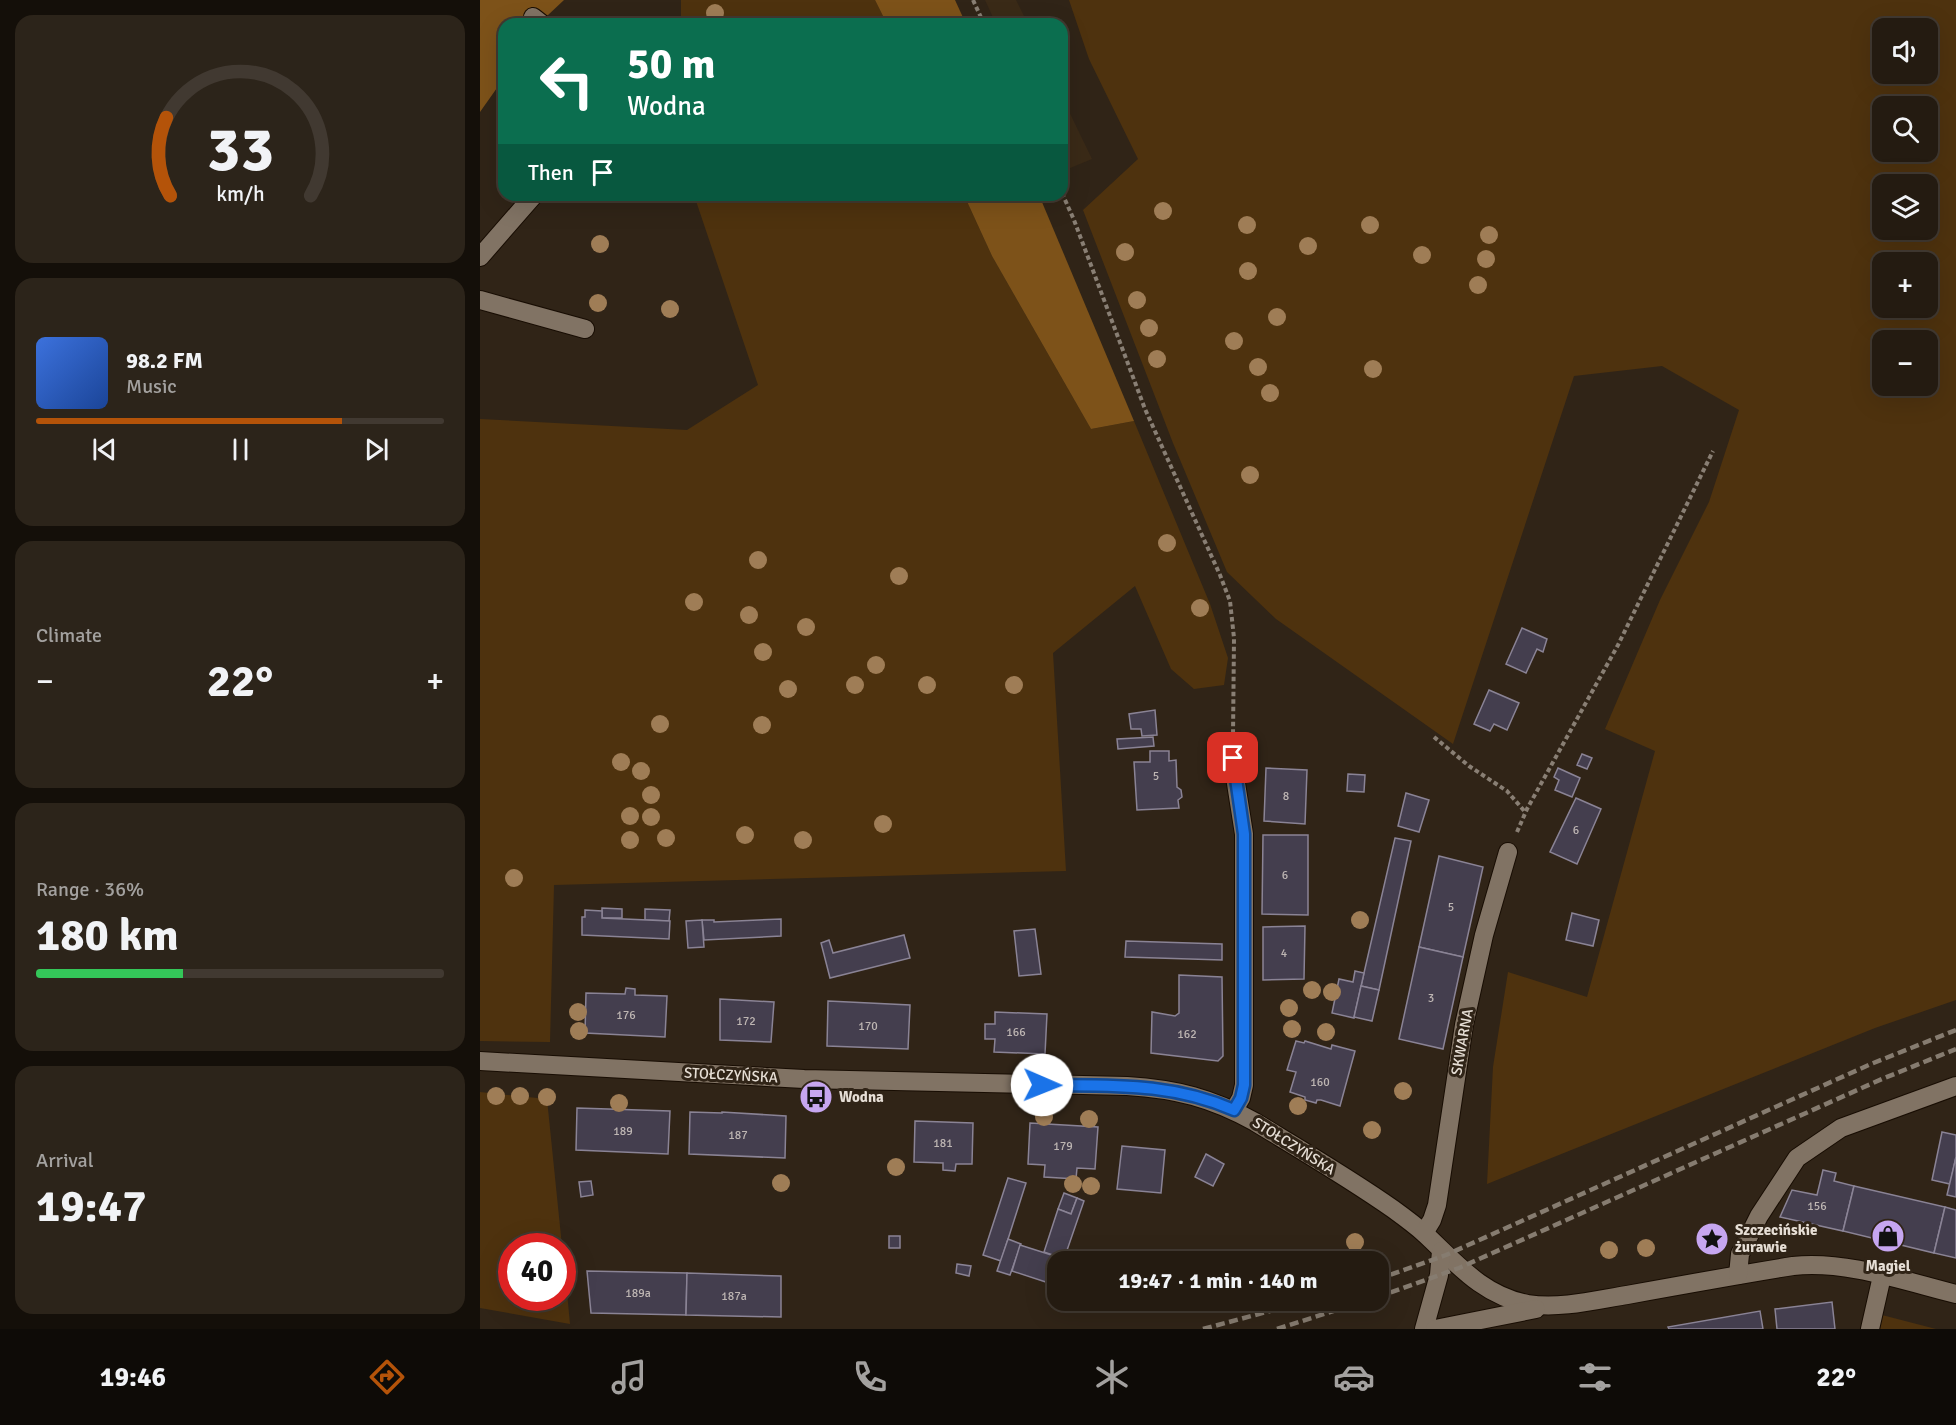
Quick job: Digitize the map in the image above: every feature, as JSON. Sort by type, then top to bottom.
[{"type":"street","points":[[480,257],[529,201]]},
{"type":"street","points":[[480,300],[585,329]]},
{"type":"street","points":[[1233,758],[1244,834],[1244,1085],[1241,1098],[1234,1110]]},
{"type":"street","name":"SKWARNA","points":[[1424,1233],[1437,1205],[1464,1025],[1484,936],[1508,852]]},
{"type":"street","name":"STOŁCZYŃSKA","points":[[480,1061],[804,1079],[1149,1088],[1174,1091],[1199,1096],[1234,1110],[1390,1208],[1424,1233],[1469,1277],[1502,1296],[1527,1304],[1556,1305],[1596,1300],[1813,1264],[1842,1266],[1956,1294]]},
{"type":"street","points":[[1738,1275],[1740,1254],[1759,1216],[1797,1158],[1841,1128],[1956,1086]]},
{"type":"street","points":[[1424,1329],[1437,1285],[1441,1251]]},
{"type":"street","points":[[1870,1329],[1882,1276]]},
{"type":"street","points":[[1435,1329],[1556,1305]]},
{"type":"path","points":[[973,0],[981,18]]},
{"type":"path","points":[[1065,201],[1145,409],[1230,601],[1234,638],[1233,758]]},
{"type":"path","points":[[1508,852],[1526,813],[1618,645],[1713,451]]},
{"type":"path","points":[[1434,737],[1469,766],[1507,791],[1526,813]]},
{"type":"shaded area","points":[[480,0],[564,0],[547,16],[538,10],[532,18],[498,18],[498,86],[480,112]]},
{"type":"shaded area","points":[[681,0],[875,0],[884,18],[681,18]]},
{"type":"shaded area","points":[[875,0],[955,0],[963,18],[884,18]]},
{"type":"shaded area","points":[[985,0],[1016,0],[1025,18],[993,18]]},
{"type":"shaded area","points":[[1069,0],[1956,0],[1956,1000],[1875,1028],[1487,1184],[1493,1067],[1508,972],[1587,997],[1655,751],[1605,729],[1660,600],[1709,502],[1739,410],[1662,366],[1574,376],[1453,744],[1276,619],[1227,572],[1173,443],[1083,210],[1138,159],[1089,59]]},
{"type":"shaded area","points":[[1068,109],[1092,159],[1068,169]]},
{"type":"shaded area","points":[[696,201],[967,201],[992,256],[1091,429],[1134,421],[1210,604],[1228,658],[1224,685],[1194,689],[1171,669],[1135,586],[1053,653],[1066,871],[554,885],[550,1042],[480,1041],[480,419],[687,430],[758,385]]},
{"type":"shaded area","points":[[967,201],[1042,201],[1134,421],[1091,429],[992,256]]},
{"type":"shaded area","points":[[480,1092],[547,1099],[561,1233],[498,1233],[498,1311],[569,1311],[570,1324],[480,1308]]},
{"type":"shaded area","points":[[1882,1315],[1936,1329],[1880,1329]]},
{"type":"building","points":[[1522,628],[1547,639],[1543,652],[1537,649],[1526,673],[1506,664]]},
{"type":"building","points":[[1489,690],[1519,703],[1507,730],[1494,724],[1490,731],[1474,724]]},
{"type":"building","points":[[1155,710],[1157,735],[1142,736],[1141,729],[1131,729],[1129,714]]},
{"type":"building","points":[[1153,737],[1154,746],[1118,749],[1117,739]]},
{"type":"building","points":[[1150,751],[1169,751],[1169,761],[1176,760],[1177,787],[1181,790],[1182,797],[1178,800],[1179,808],[1137,810],[1134,762],[1150,762]]},
{"type":"building","points":[[1582,754],[1592,758],[1587,769],[1577,765]]},
{"type":"building","points":[[1266,768],[1307,770],[1305,824],[1264,821]]},
{"type":"building","points":[[1558,768],[1580,778],[1572,797],[1555,790],[1559,780],[1554,777]]},
{"type":"building","points":[[1348,774],[1365,775],[1364,792],[1347,791]]},
{"type":"building","points":[[1406,793],[1429,800],[1419,832],[1398,826]]},
{"type":"building","points":[[1576,798],[1601,809],[1577,864],[1550,852]]},
{"type":"building","points":[[1263,835],[1308,835],[1308,915],[1262,914]]},
{"type":"building","points":[[1395,838],[1411,841],[1379,990],[1361,986]]},
{"type":"building","points":[[1439,856],[1483,867],[1463,957],[1419,947]]},
{"type":"building","points":[[602,908],[622,909],[622,918],[602,918]]},
{"type":"building","points":[[645,909],[670,910],[669,921],[645,920]]},
{"type":"building","points":[[585,910],[602,911],[602,918],[670,921],[669,939],[582,935],[582,917],[585,917]]},
{"type":"building","points":[[1572,913],[1599,920],[1593,946],[1566,940]]},
{"type":"building","points":[[781,919],[781,936],[704,940],[702,920],[714,920],[714,922]]},
{"type":"building","points":[[702,920],[704,947],[688,948],[686,921]]},
{"type":"building","points":[[1305,926],[1304,979],[1263,980],[1263,927]]},
{"type":"building","points":[[1035,929],[1041,974],[1019,976],[1014,931]]},
{"type":"building","points":[[904,935],[910,958],[830,978],[821,943],[829,940],[833,953]]},
{"type":"building","points":[[1126,941],[1222,944],[1222,960],[1125,957]]},
{"type":"building","points":[[1419,947],[1463,957],[1443,1049],[1399,1039]]},
{"type":"building","points":[[1355,971],[1364,973],[1354,1018],[1332,1013],[1339,979],[1353,982]]},
{"type":"building","points":[[1179,975],[1222,977],[1223,1056],[1218,1061],[1151,1053],[1152,1012],[1175,1016],[1179,1013]]},
{"type":"building","points":[[1361,986],[1379,990],[1372,1021],[1354,1017]]},
{"type":"building","points":[[626,988],[635,989],[635,995],[667,996],[665,1037],[585,1033],[586,993],[625,994]]},
{"type":"building","points":[[720,999],[774,1002],[771,1042],[720,1040]]},
{"type":"building","points":[[828,1001],[910,1005],[908,1049],[827,1046]]},
{"type":"building","points":[[995,1012],[1047,1014],[1045,1054],[994,1052],[995,1039],[985,1039],[985,1024],[995,1024]]},
{"type":"building","points":[[1296,1041],[1304,1043],[1305,1041],[1331,1049],[1332,1045],[1355,1051],[1340,1106],[1321,1100],[1317,1100],[1316,1103],[1305,1100],[1305,1097],[1290,1092],[1296,1072],[1287,1070]]},
{"type":"building","points":[[577,1108],[670,1111],[668,1154],[576,1150]]},
{"type":"building","points":[[690,1112],[786,1116],[785,1158],[689,1154]]},
{"type":"building","points":[[915,1121],[973,1123],[972,1164],[956,1164],[955,1171],[943,1170],[943,1163],[914,1162]]},
{"type":"building","points":[[1030,1123],[1098,1127],[1095,1169],[1077,1168],[1076,1179],[1044,1177],[1045,1165],[1028,1164]]},
{"type":"building","points":[[1942,1132],[1956,1135],[1956,1157],[1950,1184],[1932,1180]]},
{"type":"building","points":[[1122,1146],[1165,1150],[1161,1193],[1117,1189]]},
{"type":"building","points":[[1206,1154],[1224,1164],[1213,1186],[1195,1177]]},
{"type":"building","points":[[1956,1157],[1956,1197],[1947,1195]]},
{"type":"building","points":[[1823,1170],[1836,1173],[1834,1181],[1854,1186],[1843,1231],[1780,1217],[1792,1190],[1817,1195]]},
{"type":"building","points":[[1008,1178],[1026,1183],[1001,1261],[983,1255]]},
{"type":"building","points":[[591,1181],[593,1195],[581,1197],[579,1182]]},
{"type":"building","points":[[1854,1186],[1945,1207],[1934,1253],[1843,1231]]},
{"type":"building","points":[[1064,1193],[1077,1198],[1071,1214],[1058,1209]]},
{"type":"building","points":[[1077,1198],[1084,1201],[1067,1251],[1044,1252],[1058,1209],[1071,1214]]},
{"type":"building","points":[[1945,1207],[1956,1210],[1956,1258],[1934,1253]]},
{"type":"building","points":[[889,1236],[900,1236],[900,1248],[889,1248]]},
{"type":"building","points":[[1008,1239],[1021,1244],[1010,1275],[997,1271]]},
{"type":"building","points":[[1020,1245],[1047,1254],[1047,1282],[1012,1271]]},
{"type":"building","points":[[957,1264],[971,1266],[969,1276],[956,1273]]},
{"type":"building","points":[[587,1271],[687,1273],[686,1315],[591,1313]]},
{"type":"building","points":[[687,1273],[781,1276],[781,1317],[686,1315]]},
{"type":"building","points":[[1832,1302],[1835,1329],[1777,1329],[1775,1309]]},
{"type":"building","points":[[1760,1311],[1763,1329],[1669,1329],[1668,1327]]},
{"type":"railway","points":[[1389,1275],[1446,1255],[1871,1064],[1956,1030]]},
{"type":"railway","points":[[1389,1293],[1459,1268],[1882,1079],[1956,1049]]},
{"type":"railway","points":[[1203,1329],[1270,1311]]},
{"type":"railway","points":[[1277,1329],[1333,1311]]},
{"type":"place","name":"Wodna","points":[[816,1097]]},
{"type":"place","name":"Magiel","points":[[1888,1236]]},
{"type":"place","name":"Szczecińskie żurawie","points":[[1712,1239]]},
{"type":"route","points":[[1042,1085],[1164,1089],[1199,1096],[1234,1110],[1243,1094],[1244,1085],[1244,834],[1233,758]]}]
